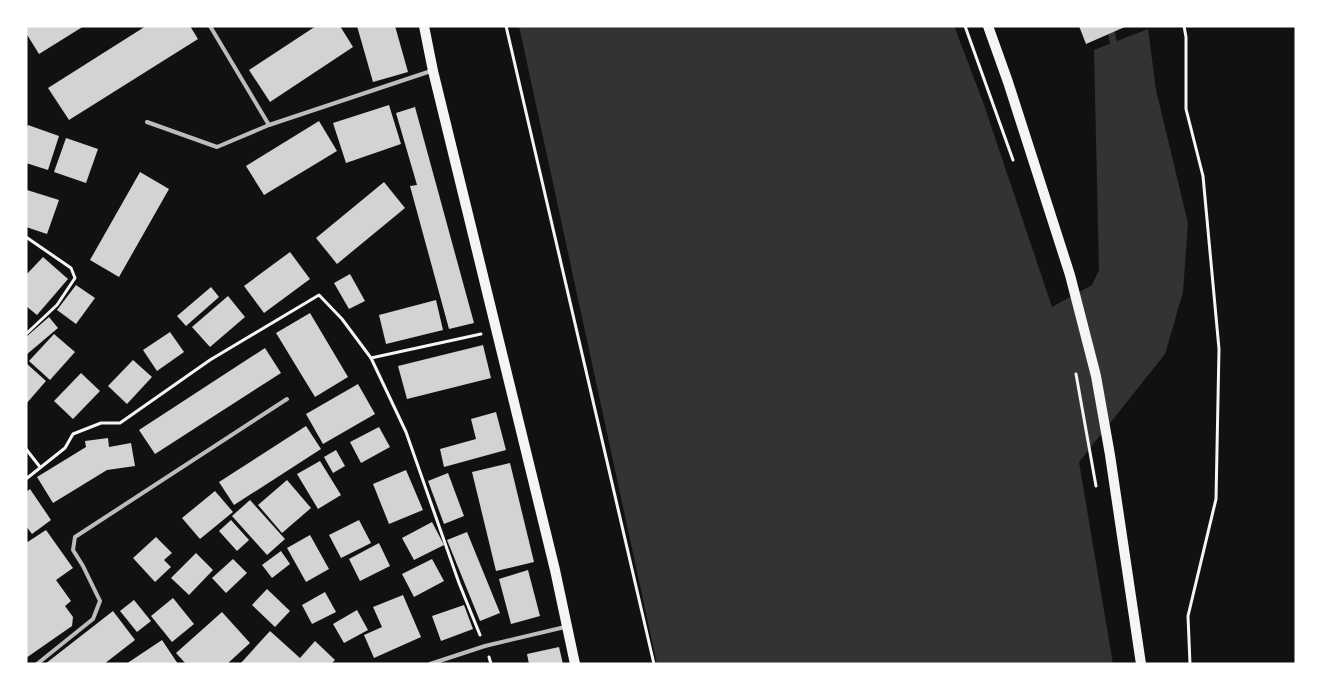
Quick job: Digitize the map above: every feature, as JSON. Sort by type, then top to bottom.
[{"type":"main road","points":[[424,26],[433,71],[555,570],[575,664]]},
{"type":"main road","points":[[988,26],[1070,275],[1096,376],[1110,455],[1141,664]]},
{"type":"lane","points":[[210,26],[269,125]]},
{"type":"lane","points":[[147,122],[217,147],[269,125],[433,71]]},
{"type":"lane","points":[[37,664],[93,619],[100,601],[73,550],[75,537],[287,399]]},
{"type":"lane","points":[[430,664],[485,646],[566,627]]},
{"type":"path","points":[[506,26],[654,664]]},
{"type":"path","points":[[1184,26],[1186,37],[1186,109],[1203,176],[1219,349],[1216,499],[1188,616],[1190,664]]},
{"type":"path","points":[[26,237],[71,268],[75,278],[57,305],[26,334]]},
{"type":"path","points":[[26,479],[65,448],[73,434],[101,423],[120,423],[210,360],[319,295],[342,319],[371,358],[406,432],[458,583],[491,664]]},
{"type":"path","points":[[371,358],[497,331]]},
{"type":"path","points":[[26,450],[40,467]]},
{"type":"shaded area","points":[[519,26],[954,26],[983,102],[1052,307],[1092,285],[1099,270],[1094,50],[1148,29],[1156,90],[1188,223],[1183,292],[1165,354],[1079,462],[1113,664],[657,664]]},
{"type":"building","points":[[26,26],[84,26],[39,54],[26,33]]},
{"type":"building","points":[[146,26],[190,26],[198,39],[69,120],[48,88]]},
{"type":"building","points":[[316,26],[340,26],[353,47],[270,102],[249,70]]},
{"type":"building","points":[[357,26],[395,26],[408,72],[373,82]]},
{"type":"building","points":[[1079,26],[1127,26],[1086,44]]},
{"type":"building","points":[[389,105],[401,144],[346,163],[333,123]]},
{"type":"building","points":[[415,107],[474,323],[449,329],[410,186],[417,185],[396,113]]},
{"type":"building","points":[[319,121],[337,151],[264,195],[246,166]]},
{"type":"building","points":[[28,125],[59,136],[48,170],[26,163],[26,129]]},
{"type":"building","points":[[66,138],[98,149],[86,183],[54,172]]},
{"type":"building","points":[[140,172],[169,189],[119,277],[90,260]]},
{"type":"building","points":[[384,182],[405,208],[337,264],[316,238]]},
{"type":"building","points":[[27,190],[59,200],[47,234],[26,227]]},
{"type":"building","points":[[290,252],[310,279],[264,313],[244,286]]},
{"type":"building","points":[[43,257],[68,279],[37,315],[26,306],[26,275]]},
{"type":"building","points":[[350,274],[365,301],[349,309],[334,283]]},
{"type":"building","points":[[76,285],[95,298],[76,324],[57,310]]},
{"type":"building","points":[[211,287],[219,297],[186,326],[177,316]]},
{"type":"building","points":[[228,296],[245,317],[210,347],[192,327]]},
{"type":"building","points":[[436,300],[443,330],[386,344],[379,315]]},
{"type":"building","points":[[310,313],[348,377],[315,397],[276,333]]},
{"type":"building","points":[[49,317],[58,328],[26,355],[26,337]]},
{"type":"building","points":[[170,332],[184,352],[157,371],[143,350]]},
{"type":"building","points":[[54,334],[75,352],[50,380],[29,361]]},
{"type":"building","points":[[483,345],[491,378],[407,399],[398,366]]},
{"type":"building","points":[[265,348],[281,373],[155,454],[139,430]]},
{"type":"building","points":[[133,360],[152,377],[127,404],[108,386]]},
{"type":"building","points":[[26,363],[46,381],[26,404]]},
{"type":"building","points":[[81,373],[100,391],[73,419],[54,401]]},
{"type":"building","points":[[358,384],[375,414],[323,444],[306,414]]},
{"type":"building","points":[[496,412],[506,450],[444,467],[440,449],[476,439],[471,419]]},
{"type":"building","points":[[306,426],[321,449],[234,505],[219,482]]},
{"type":"building","points":[[379,427],[390,447],[361,463],[350,442]]},
{"type":"building","points":[[108,438],[109,447],[131,443],[135,466],[107,470],[53,503],[37,477],[86,447],[85,441]]},
{"type":"building","points":[[336,450],[345,466],[333,473],[324,457]]},
{"type":"building","points":[[320,461],[341,495],[318,509],[297,474]]},
{"type":"building","points":[[510,463],[534,562],[496,571],[472,472]]},
{"type":"building","points":[[406,470],[423,510],[389,524],[373,484]]},
{"type":"building","points":[[448,473],[464,516],[444,524],[428,481]]},
{"type":"building","points":[[287,480],[311,508],[282,533],[258,505]]},
{"type":"building","points":[[30,489],[51,520],[32,534],[26,526],[26,492]]},
{"type":"building","points":[[215,491],[233,512],[200,539],[182,518]]},
{"type":"building","points":[[250,500],[285,539],[267,555],[232,516]]},
{"type":"building","points":[[231,520],[249,540],[237,551],[219,531]]},
{"type":"building","points":[[359,520],[371,543],[341,558],[329,535]]},
{"type":"building","points":[[432,522],[444,545],[414,560],[402,538]]},
{"type":"building","points":[[46,530],[73,568],[56,580],[71,601],[65,606],[73,617],[72,626],[26,658],[26,543]]},
{"type":"building","points":[[467,532],[500,613],[480,621],[447,540]]},
{"type":"building","points":[[310,535],[329,569],[306,582],[287,548]]},
{"type":"building","points":[[156,537],[172,553],[164,560],[171,567],[155,582],[133,558]]},
{"type":"building","points":[[379,543],[390,566],[360,581],[349,559]]},
{"type":"building","points":[[281,551],[290,564],[272,578],[262,565]]},
{"type":"building","points":[[196,553],[213,570],[189,595],[171,578]]},
{"type":"building","points":[[233,559],[247,573],[226,593],[212,578]]},
{"type":"building","points":[[432,559],[444,581],[414,597],[402,574]]},
{"type":"building","points":[[528,570],[540,616],[511,624],[499,579]]},
{"type":"building","points":[[267,589],[290,611],[275,627],[252,605]]},
{"type":"building","points":[[325,592],[336,612],[312,624],[302,605]]},
{"type":"building","points":[[403,595],[421,637],[374,658],[364,635],[382,627],[373,607]]},
{"type":"building","points":[[173,598],[194,624],[172,642],[151,616]]},
{"type":"building","points":[[134,600],[151,621],[137,632],[120,611]]},
{"type":"building","points":[[464,605],[473,629],[441,641],[432,616]]},
{"type":"building","points":[[357,610],[368,630],[344,643],[333,624]]},
{"type":"building","points":[[113,611],[135,640],[104,664],[45,664]]},
{"type":"building","points":[[222,612],[250,643],[227,664],[186,664],[176,653]]},
{"type":"building","points":[[270,631],[300,658],[315,641],[335,660],[331,664],[240,664]]},
{"type":"building","points":[[162,640],[178,664],[126,664]]},
{"type":"building","points":[[559,647],[563,664],[529,664],[527,654]]},
{"type":"waterway","points":[[1110,26],[1115,50]]}]
